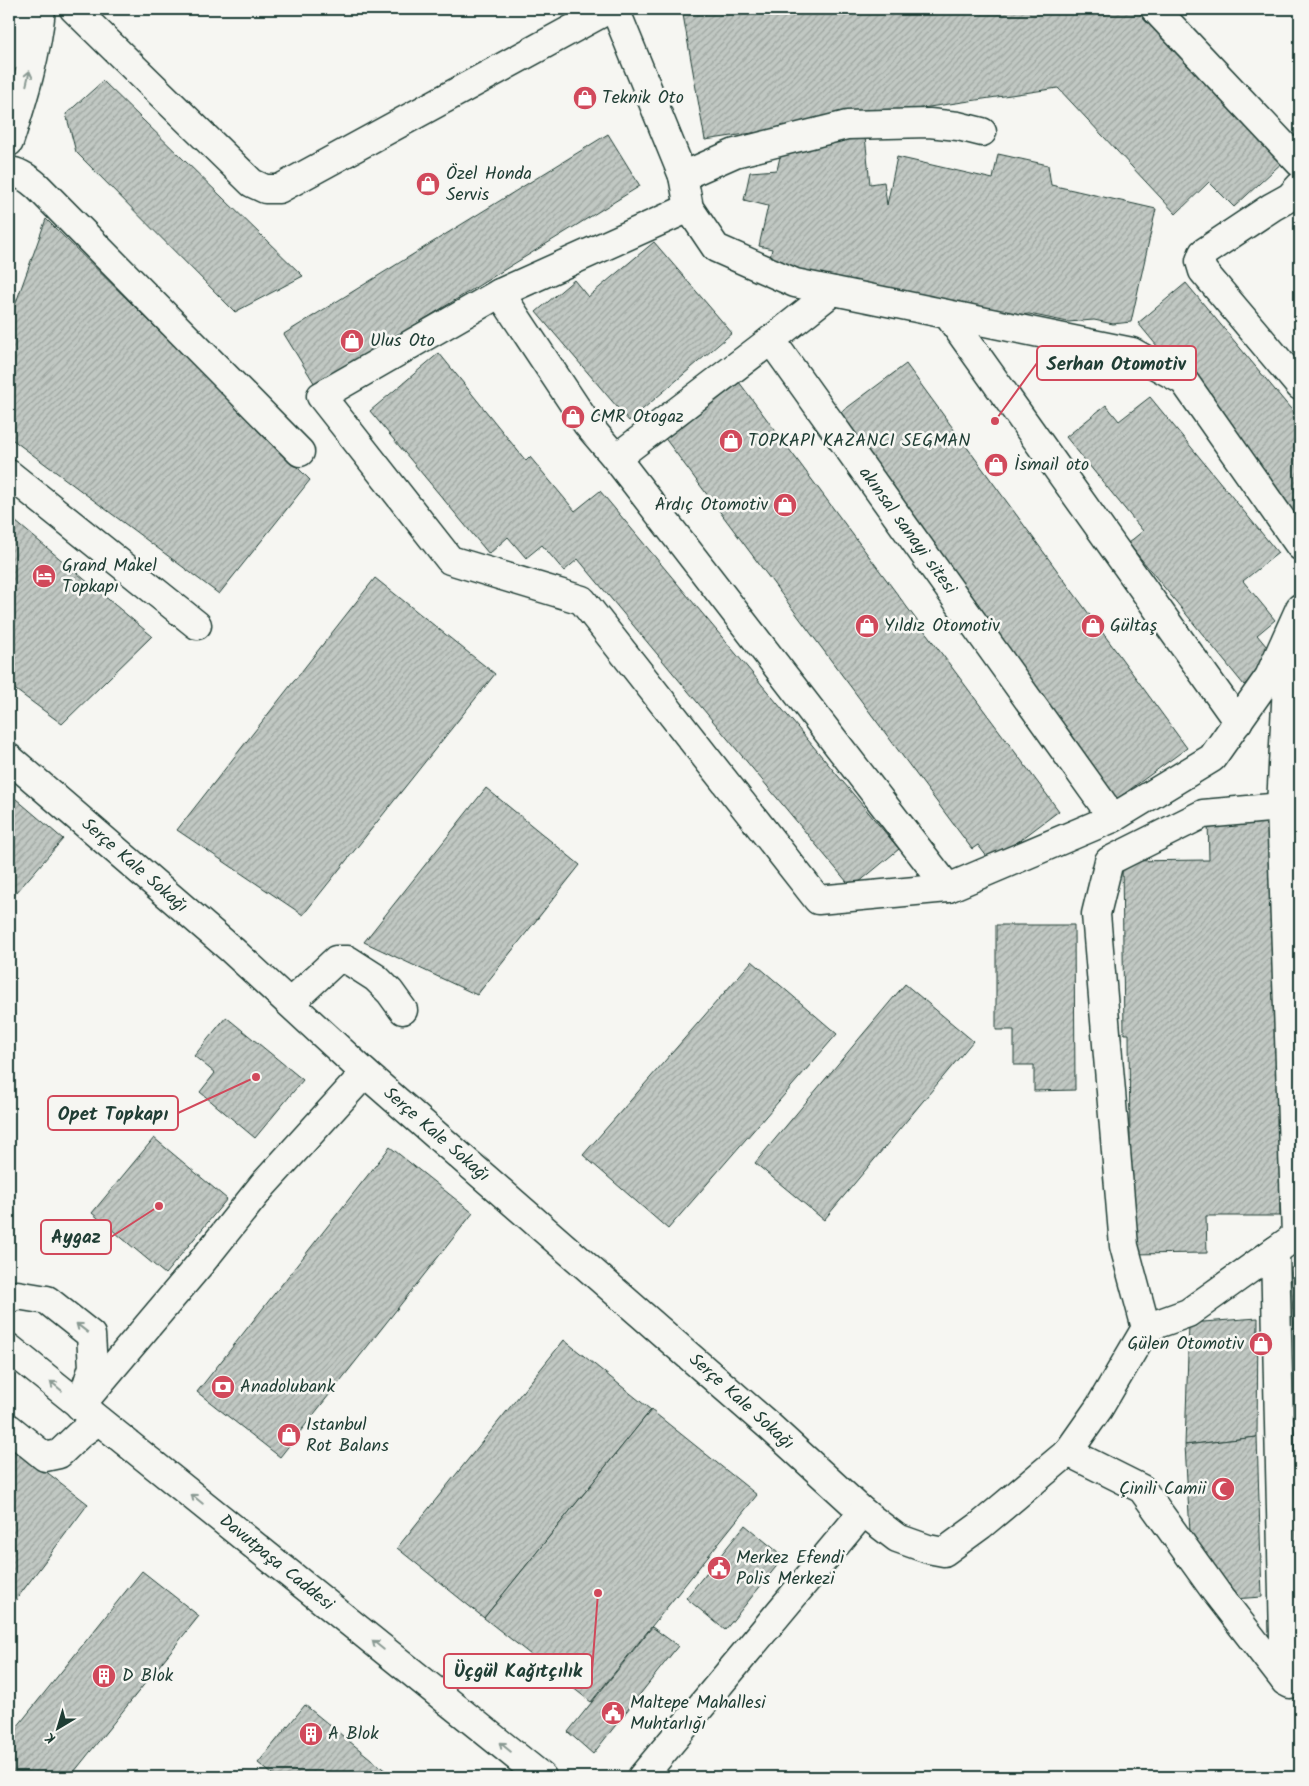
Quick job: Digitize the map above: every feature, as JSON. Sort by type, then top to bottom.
[{"type":"street","points":[[9,56],[29,9]]},
{"type":"street","points":[[9,142],[25,92],[41,9]]},
{"type":"street","points":[[74,9],[252,183],[265,190],[279,189],[608,9]]},
{"type":"street","points":[[614,9],[683,176],[689,208],[716,248],[795,283],[1132,352],[1184,381],[1300,546]]},
{"type":"street","points":[[1155,9],[1300,163]]},
{"type":"street","points":[[683,176],[735,153],[847,125],[929,123],[958,126],[982,132]]},
{"type":"street","points":[[9,171],[13,171],[30,180],[44,193],[300,452]]},
{"type":"street","points":[[1300,186],[1290,197],[1203,253],[1200,261],[1203,272],[1300,386]]},
{"type":"street","points":[[689,208],[500,293],[321,396],[450,560],[582,600],[818,900],[948,888],[1113,818],[1212,758],[1269,677],[1288,669]]},
{"type":"street","points":[[616,458],[833,291]]},
{"type":"street","points":[[500,293],[587,424],[616,458],[948,888]]},
{"type":"street","points":[[948,314],[1238,722]]},
{"type":"street","name":"akınsal sanayi sitesi","points":[[771,340],[1113,818]]},
{"type":"street","points":[[9,474],[197,625]]},
{"type":"street","points":[[1293,1686],[1290,1240],[1281,807],[1288,669],[1300,608]]},
{"type":"street","name":"Serçe Kale Sokağı","points":[[9,758],[232,950],[365,1073],[768,1425],[863,1512],[898,1538],[928,1549],[944,1552],[981,1525],[1068,1452],[1099,1408],[1146,1328]]},
{"type":"street","points":[[1281,807],[1203,814],[1108,861],[1096,914],[1124,1246],[1146,1328],[1188,1313],[1290,1240]]},
{"type":"street","points":[[290,1003],[336,960],[348,960],[376,978],[390,992],[403,1010]]},
{"type":"street","points":[[9,1428],[45,1457],[59,1454],[80,1434],[89,1413],[200,1264],[263,1185],[365,1073]]},
{"type":"street","points":[[9,1299],[17,1296],[47,1300],[91,1335],[93,1367],[89,1413]]},
{"type":"street","name":"Davutpaşa Caddesi","points":[[9,1348],[542,1777]]},
{"type":"street","points":[[1068,1452],[1142,1489],[1216,1592],[1293,1686]]},
{"type":"street","points":[[642,1777],[863,1512]]},
{"type":"building","points":[[682,9],[1151,9],[1285,160],[1234,207],[1209,182],[1176,214],[1058,88],[705,140]]},
{"type":"building","points":[[103,81],[303,276],[235,312],[76,152],[66,114]]},
{"type":"building","points":[[608,134],[640,186],[316,386],[284,334]]},
{"type":"building","points":[[865,136],[870,184],[884,182],[887,205],[897,157],[993,179],[998,154],[1048,165],[1051,185],[1156,209],[1131,322],[1113,324],[1094,320],[1068,322],[1029,314],[991,317],[768,267],[772,249],[759,246],[768,206],[744,200],[750,172],[777,170],[783,144]]},
{"type":"building","points":[[46,219],[310,480],[219,594],[9,437],[9,322]]},
{"type":"building","points":[[654,242],[732,333],[629,421],[536,312],[574,280],[588,297]]},
{"type":"building","points":[[1186,283],[1300,420],[1300,519],[1138,323]]},
{"type":"building","points":[[439,353],[526,461],[530,457],[575,511],[600,491],[899,849],[852,888],[578,559],[564,571],[542,545],[526,558],[508,537],[489,554],[370,411]]},
{"type":"building","points":[[906,364],[1187,748],[1117,799],[836,416]]},
{"type":"building","points":[[739,382],[1059,811],[991,862],[978,845],[972,849],[664,437]]},
{"type":"building","points":[[1150,397],[1278,553],[1243,581],[1275,620],[1257,635],[1276,658],[1244,685],[1128,543],[1143,531],[1066,437],[1106,405],[1119,421]]},
{"type":"building","name":"Grand Makel Topkapı","points":[[9,516],[152,636],[62,724],[9,685]]},
{"type":"building","points":[[375,578],[495,674],[303,915],[177,830]]},
{"type":"building","points":[[486,788],[580,865],[477,995],[364,942]]},
{"type":"building","points":[[9,793],[63,839],[9,901]]},
{"type":"building","points":[[1208,821],[1275,821],[1280,1216],[1206,1216],[1207,1253],[1131,1254],[1129,1034],[1124,1034],[1122,861],[1209,860]]},
{"type":"building","points":[[996,925],[1074,925],[1075,1090],[1034,1091],[1034,1065],[1014,1065],[1014,1030],[996,1030]]},
{"type":"building","points":[[752,961],[837,1034],[668,1229],[583,1155]]},
{"type":"building","points":[[905,984],[973,1041],[824,1220],[755,1163]]},
{"type":"building","points":[[226,1017],[303,1080],[255,1138],[200,1092],[215,1073],[194,1056]]},
{"type":"building","points":[[154,1138],[227,1199],[165,1274],[92,1213]]},
{"type":"building","points":[[390,1147],[473,1213],[280,1457],[197,1392]]},
{"type":"building","points":[[1300,1267],[1300,1487],[1291,1268]]},
{"type":"building","points":[[1258,1318],[1257,1437],[1185,1445],[1189,1323]]},
{"type":"building","points":[[564,1340],[651,1410],[484,1618],[397,1548]]},
{"type":"building","points":[[651,1410],[757,1495],[591,1702],[484,1618]]},
{"type":"building","name":"Çinili Camii","points":[[1257,1437],[1262,1597],[1233,1599],[1190,1532],[1185,1445]]},
{"type":"building","points":[[9,1443],[88,1504],[9,1609]]},
{"type":"building","points":[[745,1525],[784,1557],[725,1630],[686,1598]]},
{"type":"building","name":"D Blok","points":[[142,1571],[199,1616],[70,1777],[9,1777],[9,1737]]},
{"type":"building","points":[[652,1627],[678,1646],[593,1754],[568,1732]]},
{"type":"building","name":"A Blok","points":[[305,1705],[393,1777],[276,1777],[258,1763]]},
{"type":"place","name":"Teknik Oto","points":[[585,98]]},
{"type":"place","name":"Özel Honda Servis","points":[[428,184]]},
{"type":"place","name":"Ulus Oto","points":[[352,341]]},
{"type":"place","name":"CMR Otogaz","points":[[573,417]]},
{"type":"place","name":"Serhan Otomotiv","points":[[995,421]]},
{"type":"place","name":"TOPKAPI KAZANCI SEGMAN","points":[[731,441]]},
{"type":"place","name":"İsmail oto","points":[[996,465]]},
{"type":"place","name":"Ardıç Otomotiv","points":[[785,505]]},
{"type":"place","name":"Grand Makel Topkapı","points":[[44,576]]},
{"type":"place","name":"Yıldız Otomotiv","points":[[867,626]]},
{"type":"place","name":"Gültaş","points":[[1093,626]]},
{"type":"place","name":"Opet Topkapı","points":[[256,1077]]},
{"type":"place","name":"Aygaz","points":[[159,1206]]},
{"type":"place","name":"Gülen Otomotiv","points":[[1261,1344]]},
{"type":"place","name":"Anadolubank","points":[[223,1387]]},
{"type":"place","name":"Istanbul Rot Balans","points":[[289,1435]]},
{"type":"place","name":"Çinili Camii","points":[[1223,1489]]},
{"type":"place","name":"Merkez Efendi Polis Merkezi","points":[[719,1568]]},
{"type":"place","name":"Üçgül Kağıtçılık","points":[[598,1593]]},
{"type":"place","name":"D Blok","points":[[104,1676]]},
{"type":"place","name":"Maltepe Mahallesi Muhtarlığı","points":[[613,1713]]},
{"type":"place","name":"A Blok","points":[[311,1734]]}]
